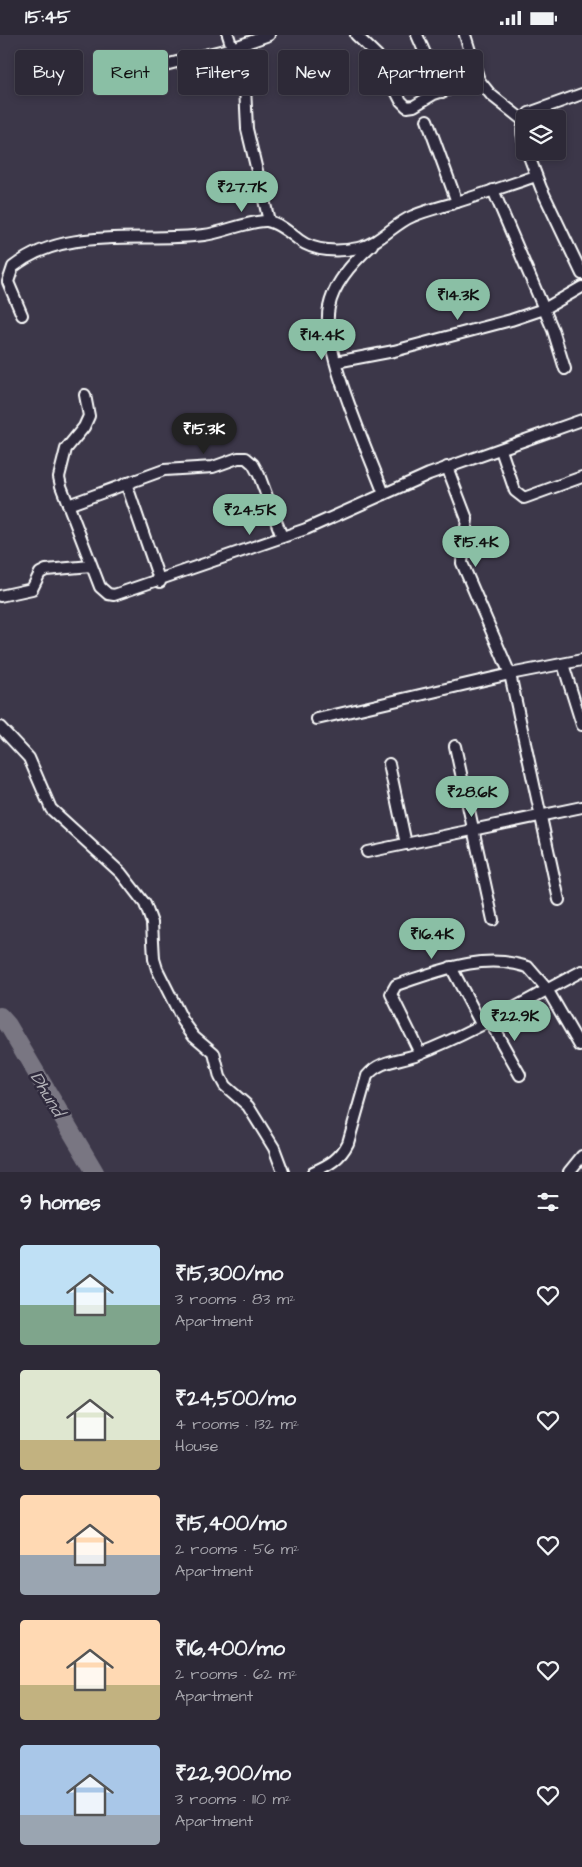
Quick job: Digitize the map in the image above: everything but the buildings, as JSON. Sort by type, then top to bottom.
[{"type":"street","points":[[228,35],[245,87],[247,129],[268,221]]},
{"type":"street","points":[[168,64],[232,48],[267,35]]},
{"type":"street","points":[[356,35],[372,50]]},
{"type":"street","points":[[417,35],[424,50]]},
{"type":"street","points":[[465,35],[470,50]]},
{"type":"street","points":[[483,85],[491,95],[516,115]]},
{"type":"street","points":[[536,110],[582,94]]},
{"type":"street","points":[[399,95],[404,105],[414,106],[436,95]]},
{"type":"street","points":[[427,120],[457,202]]},
{"type":"street","points":[[530,160],[582,274]]},
{"type":"street","points":[[384,493],[336,362],[327,329],[329,307],[336,287],[375,242],[410,217],[536,176]]},
{"type":"street","points":[[493,190],[544,309],[565,369]]},
{"type":"street","points":[[22,315],[11,290],[9,274],[22,260],[44,249],[74,241],[111,238],[165,239],[206,235],[255,222],[268,221],[284,228],[302,242],[320,249],[358,248],[375,242]]},
{"type":"street","points":[[336,362],[394,351],[511,320],[544,309],[582,287]]},
{"type":"street","points":[[85,395],[89,409],[88,421],[66,449],[59,477],[100,587],[108,594],[120,595],[336,517],[384,493],[448,467],[582,420]]},
{"type":"street","points":[[500,450],[516,491],[524,498],[582,477]]},
{"type":"street","points":[[68,505],[164,470],[213,467],[238,458],[246,458],[253,464],[259,475],[282,537]]},
{"type":"street","points":[[448,467],[467,519],[468,528],[461,554],[462,563],[510,674],[559,900]]},
{"type":"street","points":[[126,483],[160,581]]},
{"type":"street","points":[[0,596],[32,589],[40,573],[46,570],[91,566]]},
{"type":"street","points":[[317,719],[510,674],[582,660]]},
{"type":"street","points":[[563,664],[582,722]]},
{"type":"street","points":[[0,727],[29,758],[51,809],[122,873],[145,904],[152,923],[154,959],[157,969],[183,1021],[194,1036],[214,1053],[225,1086],[248,1106],[274,1148],[283,1172]]},
{"type":"street","points":[[455,746],[475,830],[493,920]]},
{"type":"street","points":[[389,765],[406,844]]},
{"type":"street","points":[[367,852],[582,807]]},
{"type":"street","points":[[420,1053],[391,994],[392,990],[396,985],[451,967],[478,961],[521,964],[533,971],[547,989],[580,1046]]},
{"type":"street","points":[[451,967],[520,1075]]},
{"type":"street","points":[[313,1172],[329,1165],[344,1152],[367,1077],[373,1069],[380,1064],[420,1053],[485,1022],[582,971]]},
{"type":"street","points":[[569,1172],[582,1156]]},
{"type":"waterway","name":"Dhund","points":[[0,1016],[8,1025],[95,1172]]}]
